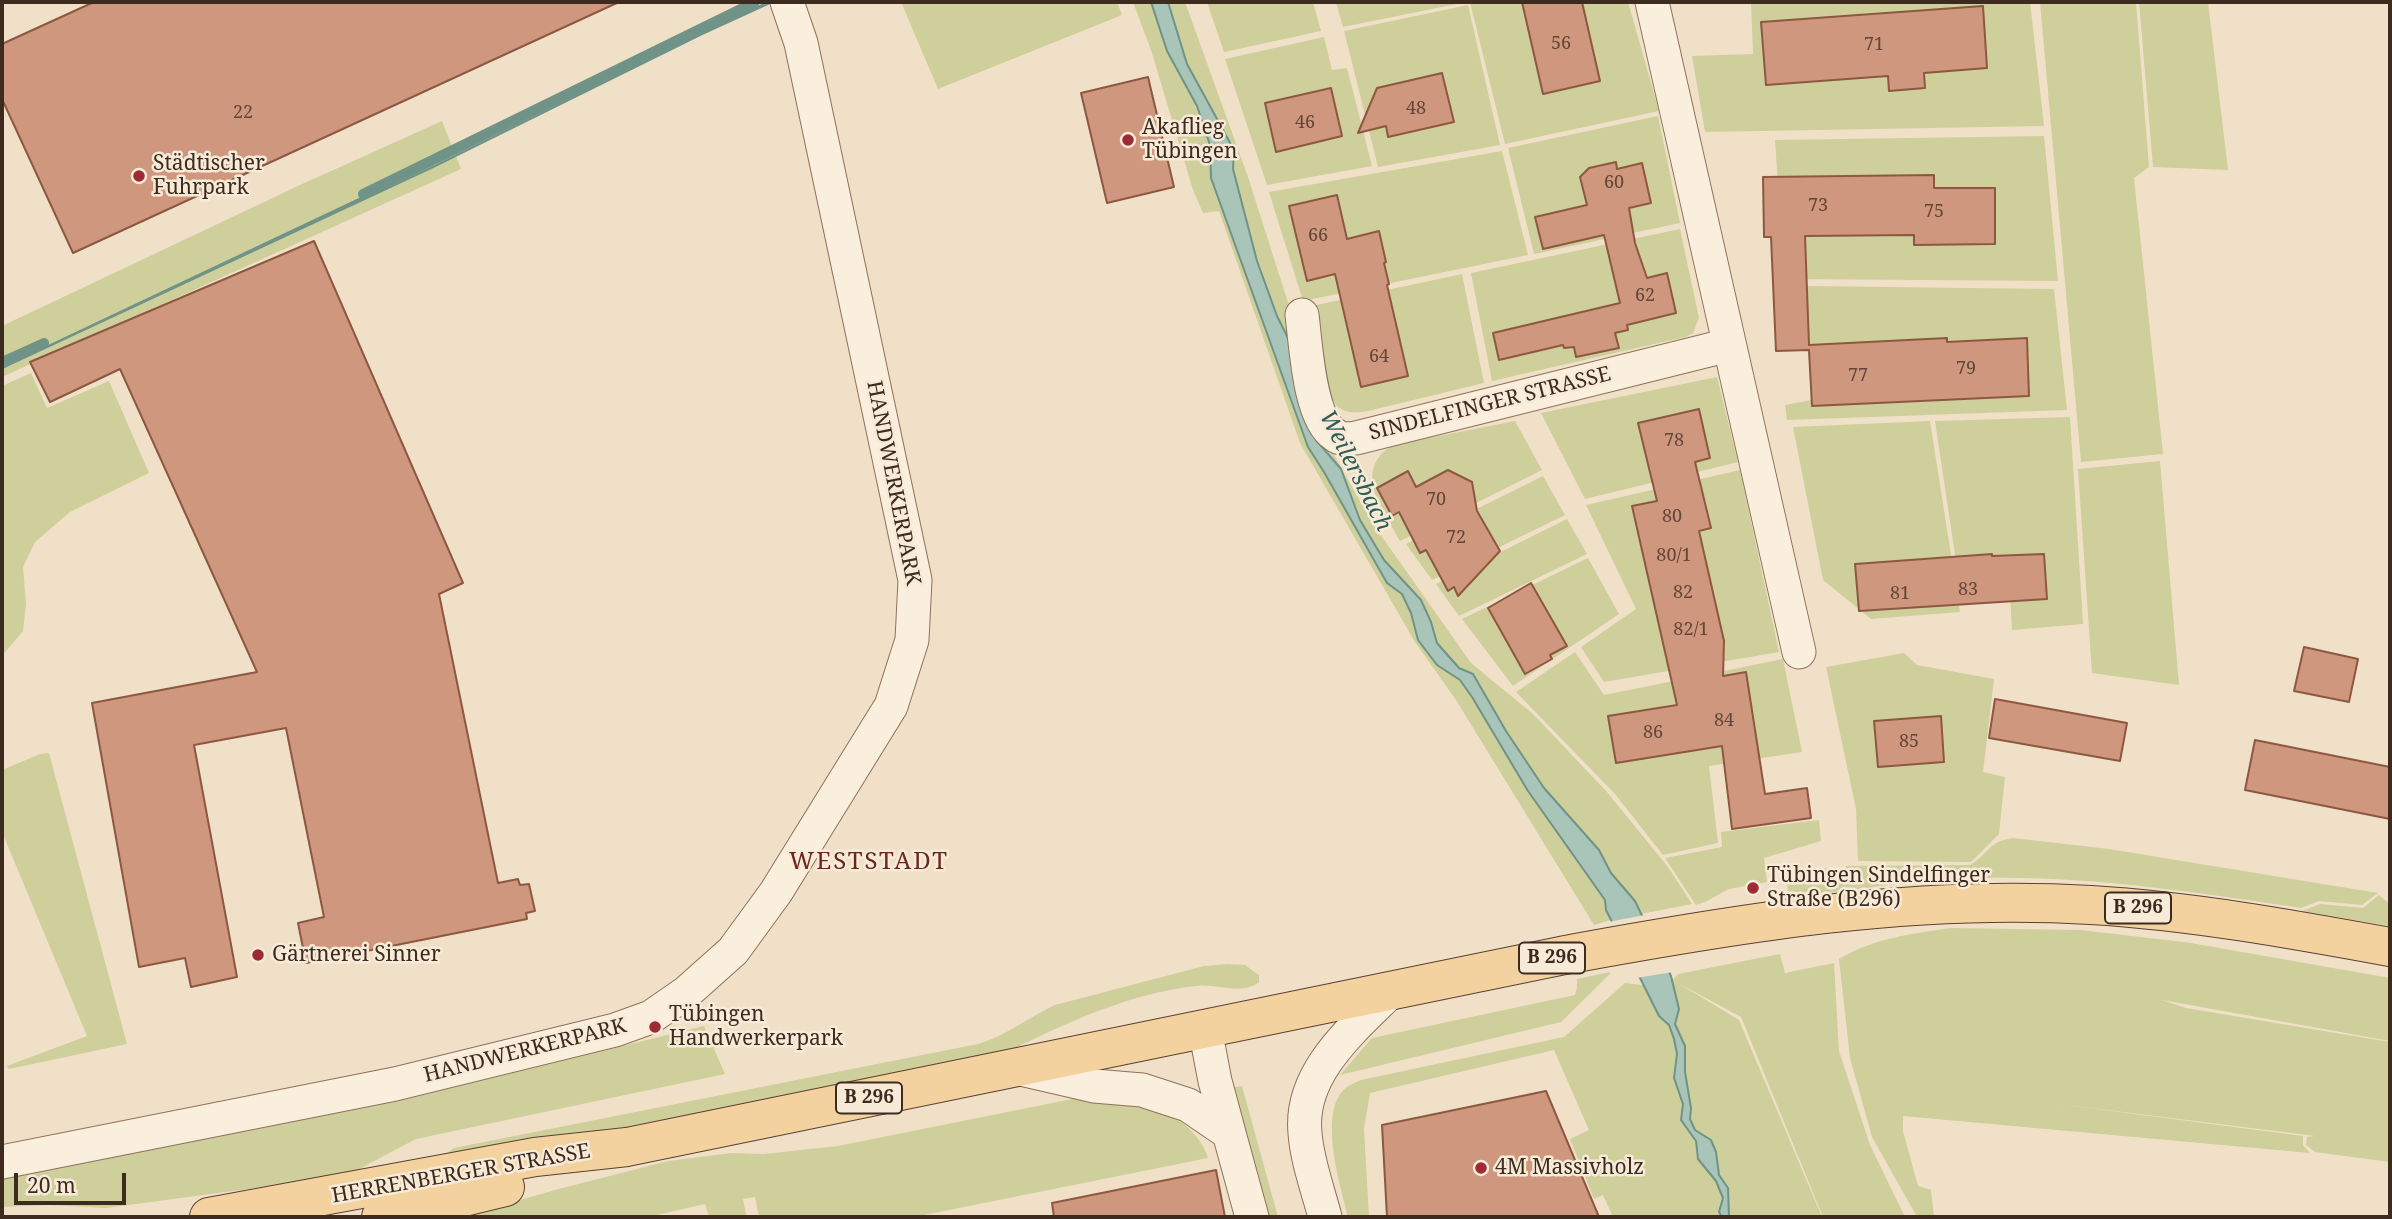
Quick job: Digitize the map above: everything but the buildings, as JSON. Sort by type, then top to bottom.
[{"type":"main road","name":"B 296","points":[[627,1147],[1621,945],[1766,920],[1883,907],[1987,903],[2076,904],[2195,915],[2390,947]]},
{"type":"main road","name":"HERRENBERGER STRASSE","points":[[209,1217],[535,1157],[627,1147]]},
{"type":"main road","name":"HERRENBERGER STRASSE","points":[[381,1217],[537,1179],[627,1147]]},
{"type":"street","name":"HANDWERKERPARK","points":[[2,1162],[395,1084],[615,1030],[651,1017],[687,992],[733,951],[776,892],[891,706],[912,640],[915,580],[801,43],[787,2]]},
{"type":"street","points":[[1652,2],[1799,652]]},
{"type":"street","name":"SINDELFINGER STRASSE","points":[[1301,315],[1318,409],[1325,426],[1336,436],[1345,439],[1728,345]]},
{"type":"street","points":[[1325,1217],[1304,1132],[1307,1104],[1321,1069],[1339,1043],[1391,991]]},
{"type":"street","points":[[1205,1029],[1215,1081],[1252,1217]]},
{"type":"street","points":[[1013,1068],[1094,1086],[1142,1090],[1188,1105],[1229,1133]]},
{"type":"green space","points":[[901,2],[1117,2],[1122,15],[938,89]]},
{"type":"green space","points":[[1133,2],[1151,2],[1167,51],[1197,106],[1211,145],[1211,178],[1308,447],[1387,583],[1402,594],[1411,613],[1418,640],[1437,665],[1460,680],[1472,697],[1528,791],[1605,900],[1611,920],[1594,925],[1456,700],[1415,642],[1300,443],[1219,211],[1203,213],[1193,190],[1151,50]]},
{"type":"green space","points":[[1168,2],[1185,2],[1248,177],[1293,318],[1325,439],[1373,524],[1471,663],[1533,714],[1607,792],[1668,867],[1692,904],[1641,914],[1635,901],[1611,873],[1599,850],[1544,788],[1506,731],[1473,674],[1459,668],[1437,643],[1421,600],[1383,560],[1360,520],[1341,469],[1316,440],[1295,352],[1277,316],[1257,261],[1233,169],[1234,150],[1187,64]]},
{"type":"green space","points":[[1207,2],[1313,2],[1321,31],[1224,52]]},
{"type":"green space","points":[[1336,2],[1467,2],[1343,27]]},
{"type":"green space","points":[[1470,2],[1628,2],[1659,111],[1505,144]]},
{"type":"green space","points":[[1751,2],[2030,2],[2044,126],[1705,132],[1692,56],[1753,54]]},
{"type":"green space","points":[[2040,2],[2136,2],[2149,167],[2134,178],[2163,454],[2081,462]]},
{"type":"green space","points":[[2139,2],[2208,2],[2228,170],[2153,167]]},
{"type":"green space","points":[[1468,5],[1500,145],[1378,167],[1344,31]]},
{"type":"green space","points":[[1324,37],[1332,70],[1347,68],[1372,166],[1267,185],[1225,59]]},
{"type":"green space","points":[[1658,116],[1680,223],[1534,254],[1508,148]]},
{"type":"green space","points":[[442,121],[461,169],[2,377],[2,326]]},
{"type":"green space","points":[[2044,136],[2058,281],[1784,279],[1775,140]]},
{"type":"green space","points":[[1502,151],[1528,255],[1303,301],[1269,192]]},
{"type":"green space","points":[[1680,229],[1699,318],[1693,333],[1492,381],[1471,273]]},
{"type":"green space","points":[[1462,274],[1484,383],[1368,411],[1350,412],[1337,406],[1330,396],[1307,307]]},
{"type":"green space","points":[[1804,286],[2054,289],[2067,410],[1787,420],[1785,405],[1811,400]]},
{"type":"green space","points":[[31,373],[47,408],[109,381],[149,473],[70,512],[35,542],[23,567],[26,604],[23,631],[2,656],[2,386]]},
{"type":"green space","points":[[1717,377],[1738,462],[1585,499],[1541,413]]},
{"type":"green space","points":[[2070,417],[2083,624],[2012,630],[2010,594],[1961,595],[1935,421]]},
{"type":"green space","points":[[1515,421],[1542,470],[1400,541],[1374,491],[1374,466],[1381,455],[1393,445]]},
{"type":"green space","points":[[1930,421],[1960,612],[1871,619],[1823,580],[1793,427]]},
{"type":"green space","points":[[2160,461],[2179,685],[2092,673],[2078,469]]},
{"type":"green space","points":[[1740,470],[1779,652],[1604,682],[1581,647],[1636,609],[1586,505]]},
{"type":"green space","points":[[1543,476],[1565,515],[1432,580],[1406,544]]},
{"type":"green space","points":[[1567,519],[1587,554],[1459,616],[1436,584]]},
{"type":"green space","points":[[1588,558],[1619,614],[1513,686],[1462,619]]},
{"type":"green space","points":[[1575,652],[1604,695],[1783,659],[1802,752],[1709,766],[1718,843],[1663,855],[1615,794],[1516,692]]},
{"type":"green space","points":[[1904,653],[1917,665],[1994,679],[1983,772],[2005,777],[1999,834],[1971,862],[1858,861],[1856,809],[1826,667]]},
{"type":"green space","points":[[49,753],[127,1044],[9,1069],[7,1066],[87,1036],[2,832],[2,770],[40,754]]},
{"type":"green space","points":[[1819,820],[1821,841],[1764,858],[1767,882],[1729,889],[1696,905],[1665,858],[1722,847],[1721,832]]},
{"type":"green space","points":[[2013,838],[2109,849],[2378,893],[2362,905],[2319,901],[2301,908],[2140,886],[2059,879],[1978,878],[1933,880],[1826,893],[1788,891],[1786,877],[1827,868],[1828,875],[1838,878],[1846,873],[1846,866],[1970,865],[1993,845]]},
{"type":"green space","points":[[2379,895],[2390,904],[2390,926],[2302,911],[2320,904],[2363,908]]},
{"type":"green space","points":[[1951,928],[2081,930],[2191,943],[2390,978],[2390,1041],[2162,1000],[2186,1008],[2390,1042],[2390,1162],[2315,1152],[2306,1145],[2307,1137],[2315,1136],[2043,1102],[2303,1136],[2303,1145],[2310,1153],[1903,1116],[1903,1131],[1918,1186],[1931,1190],[1934,1217],[1917,1217],[1872,1137],[1850,1058],[1839,959],[1879,942]]},
{"type":"green space","points":[[1780,954],[1785,973],[1834,963],[1839,1051],[1870,1145],[1905,1217],[1823,1217],[1741,1017],[1678,983],[1739,1020],[1822,1217],[1729,1217],[1728,1188],[1719,1175],[1716,1152],[1711,1140],[1695,1130],[1690,1119],[1685,1046],[1675,1023],[1679,1009],[1672,981],[1678,974]]},
{"type":"green space","points":[[1245,965],[1259,975],[1259,982],[1237,989],[1196,986],[1147,995],[1075,1020],[1007,1052],[449,1164],[442,1157],[454,1148],[978,1044],[1055,1005],[1204,966]]},
{"type":"green space","points":[[1610,972],[1561,1022],[1340,1075],[1372,1038],[1575,995],[1577,979]]},
{"type":"green space","points":[[1625,983],[1642,985],[1659,1016],[1669,1025],[1677,1054],[1674,1078],[1683,1104],[1681,1120],[1696,1141],[1698,1159],[1716,1181],[1723,1198],[1719,1211],[1722,1217],[1613,1217],[1603,1195],[1594,1199],[1570,1139],[1589,1130],[1554,1050],[1370,1093],[1364,1129],[1369,1217],[1348,1217],[1336,1169],[1332,1130],[1333,1113],[1338,1098],[1347,1087],[1361,1080],[1564,1037]]},
{"type":"green space","points":[[704,1026],[725,1074],[416,1139],[359,1169],[331,1178],[106,1208],[48,1205],[2,1207],[2,1178],[399,1101]]},
{"type":"green space","points":[[1242,1086],[1278,1217],[1266,1217],[1230,1088]]},
{"type":"green space","points":[[1087,1096],[1139,1101],[1162,1108],[1179,1119],[1194,1134],[1208,1158],[914,1217],[759,1217],[755,1197],[743,1199],[746,1215],[709,1217],[705,1204],[648,1217],[461,1217],[668,1161],[731,1153],[764,1154],[838,1146]]},
{"type":"shaded area","points":[[772,2],[431,168],[2,368],[429,166],[701,32]]},
{"type":"shaded area","points":[[1151,2],[1168,2],[1187,64],[1234,150],[1233,169],[1257,261],[1277,316],[1295,352],[1316,440],[1341,469],[1360,520],[1384,560],[1421,600],[1437,643],[1459,668],[1473,674],[1506,731],[1544,788],[1599,850],[1611,873],[1635,901],[1671,976],[1679,1009],[1675,1024],[1685,1046],[1690,1119],[1695,1130],[1711,1140],[1716,1152],[1719,1175],[1728,1188],[1729,1217],[1722,1217],[1719,1212],[1723,1198],[1716,1181],[1698,1159],[1696,1141],[1681,1120],[1683,1104],[1674,1078],[1677,1054],[1669,1025],[1659,1016],[1606,910],[1605,900],[1528,791],[1460,680],[1437,665],[1418,640],[1411,613],[1402,594],[1387,583],[1308,447],[1211,178],[1210,145],[1197,106],[1167,51]]},
{"type":"pier","points":[[1645,915],[1673,972],[1636,978],[1608,922]]},
{"type":"waterway","points":[[363,194],[755,2]]},
{"type":"waterway","points":[[2,362],[44,343]]},
{"type":"place","name":"Akaflieg Tübingen","points":[[1128,140]]},
{"type":"place","name":"Städtischer Fuhrpark","points":[[139,176]]},
{"type":"place","name":"Tübingen Sindelfinger Straße (B296)","points":[[1753,888]]},
{"type":"place","name":"Gärtnerei Sinner","points":[[258,955]]},
{"type":"place","name":"Tübingen Handwerkerpark","points":[[655,1027]]},
{"type":"place","name":"4M Massivholz","points":[[1481,1168]]},
{"type":"district","name":"WESTSTADT","points":[[869,862]]},
{"type":"water label","name":"Weilersbach","points":[[1355,471]]}]
